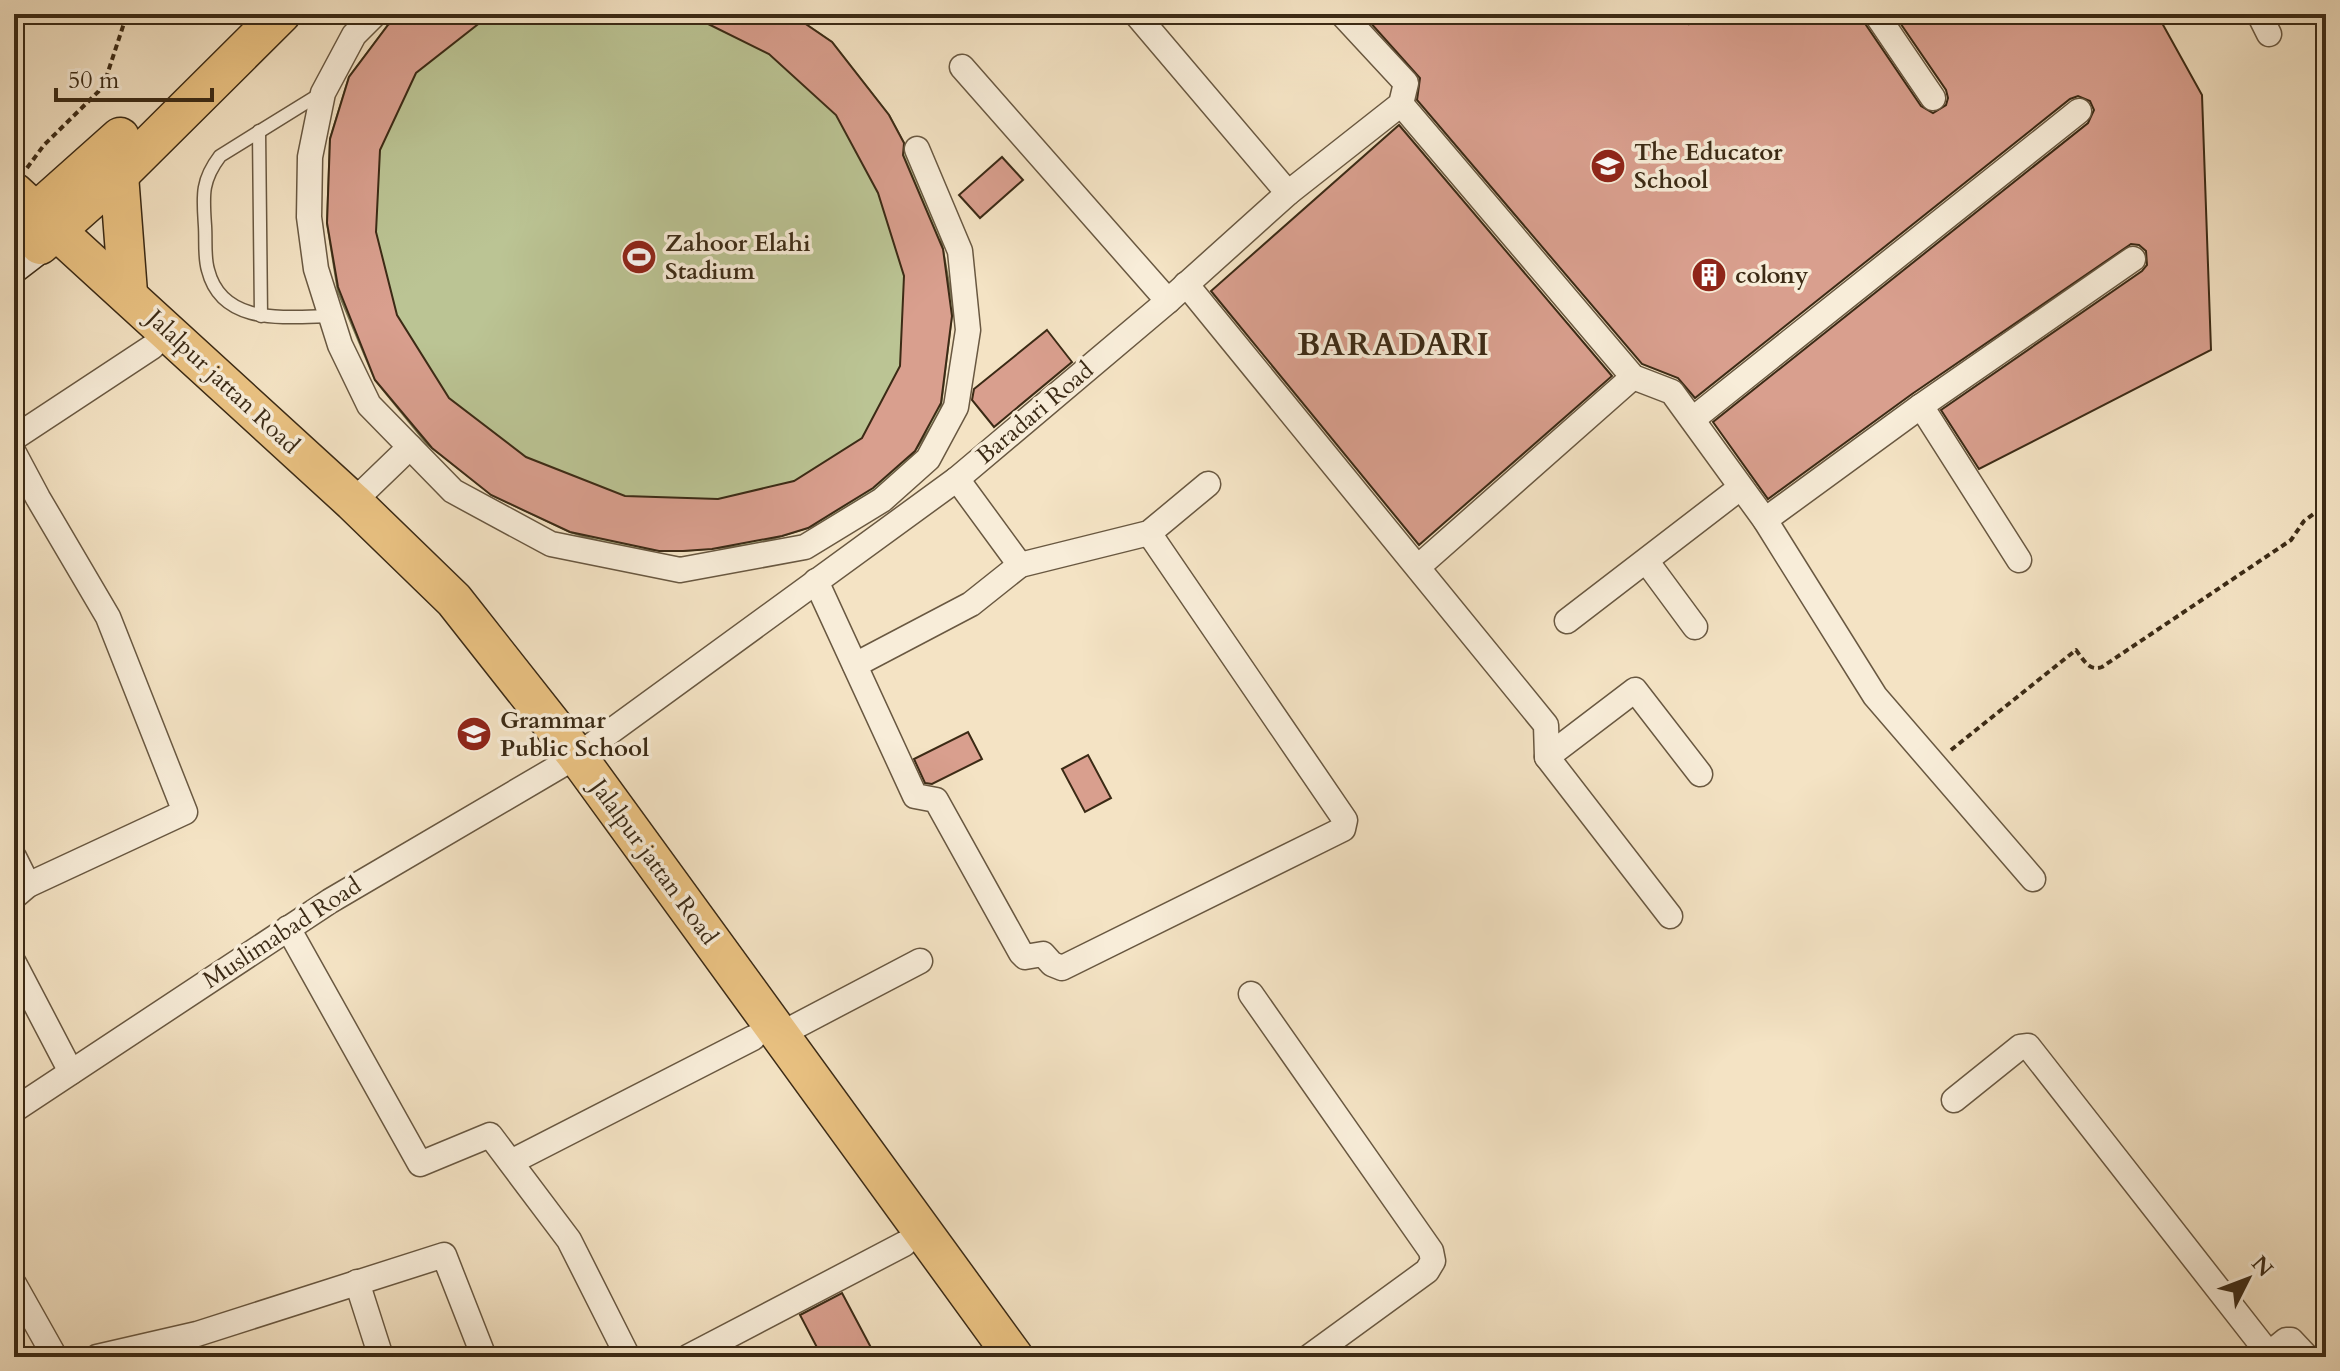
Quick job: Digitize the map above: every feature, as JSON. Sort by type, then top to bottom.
[{"type":"main road","points":[[26,222],[99,158],[244,14]]},
{"type":"main road","points":[[26,222],[119,175],[281,14]]},
{"type":"main road","points":[[119,175],[128,293]]},
{"type":"main road","name":"Jalalpur jattan Road","points":[[26,222],[128,293],[454,600],[844,1144],[1014,1357]]},
{"type":"main road","name":"Jalalpur jattan Road","points":[[26,222],[152,347],[339,518],[439,615],[568,763]]},
{"type":"main road","name":"Jalalpur jattan Road","points":[[844,1144],[904,1244],[985,1357]]},
{"type":"street","points":[[375,14],[354,35],[323,93],[310,157],[309,217],[316,269],[340,345],[369,405],[453,491],[551,544],[680,570],[805,547],[882,500],[928,459],[956,407],[968,330],[960,251],[917,149]]},
{"type":"street","points":[[1876,14],[1933,98]]},
{"type":"street","points":[[1147,18],[1288,193]]},
{"type":"street","points":[[1353,18],[1406,83],[1401,104],[1633,377],[1672,392],[1765,520],[1875,696],[2033,879]]},
{"type":"street","points":[[962,67],[1168,301]]},
{"type":"street","name":"Baradari Road","points":[[568,763],[957,479],[1168,301],[1288,193],[1401,104]]},
{"type":"street","points":[[1693,419],[2079,111]]},
{"type":"street","points":[[1765,520],[1921,406],[2133,259]]},
{"type":"street","points":[[1186,284],[1546,725],[1547,757],[1670,916]]},
{"type":"street","points":[[14,438],[152,347]]},
{"type":"street","points":[[1418,567],[1633,377]]},
{"type":"street","points":[[1921,406],[2019,560]]},
{"type":"street","points":[[353,502],[410,447]]},
{"type":"street","points":[[14,453],[108,617],[185,812],[21,891],[14,857]]},
{"type":"street","points":[[957,479],[1020,565]]},
{"type":"street","points":[[855,665],[971,604],[1020,565],[1149,533],[1208,484]]},
{"type":"street","points":[[1567,621],[1740,488]]},
{"type":"street","points":[[816,581],[915,796],[936,800],[1021,953],[1025,957],[1043,954],[1052,964],[1062,968],[1343,829],[1345,820],[1149,533]]},
{"type":"street","points":[[1647,562],[1695,627]]},
{"type":"street","points":[[1547,757],[1635,690],[1700,774]]},
{"type":"street","name":"Muslimabad Road","points":[[14,1110],[288,928],[462,822],[568,763]]},
{"type":"street","points":[[288,928],[420,1164],[490,1135],[569,1240],[628,1357]]},
{"type":"street","points":[[511,1162],[920,961]]},
{"type":"street","points":[[14,963],[71,1072]]},
{"type":"street","points":[[1251,994],[1431,1251],[1433,1261],[1427,1271],[1309,1357]]},
{"type":"street","points":[[1954,1100],[2020,1047],[2028,1046],[2267,1355],[2286,1340],[2291,1340],[2307,1357]]},
{"type":"street","points":[[688,1357],[904,1244]]},
{"type":"street","points":[[97,1357],[197,1334],[444,1255],[484,1357]]},
{"type":"street","points":[[357,1282],[381,1357]]},
{"type":"street","points":[[14,1284],[55,1357]]},
{"type":"lane","points":[[323,93],[220,156],[208,171],[202,193],[207,270],[227,301],[245,312],[261,316],[331,316]]},
{"type":"lane","points":[[259,131],[261,316]]},
{"type":"path","points":[[26,222],[44,145],[103,87],[127,14]]},
{"type":"path","points":[[1934,763],[2076,650],[2089,666],[2102,667],[2291,540],[2304,521],[2326,505]]},
{"type":"green space","name":"Zahoor Elahi Stadium","points":[[405,14],[791,14],[832,42],[889,115],[934,199],[953,306],[940,414],[900,473],[842,517],[753,545],[683,551],[623,549],[570,532],[492,495],[427,444],[375,380],[338,292],[327,223],[330,139],[349,77],[388,25]]},
{"type":"building","points":[[405,14],[491,14],[416,73],[380,150],[376,232],[397,315],[449,398],[526,457],[625,496],[718,499],[794,481],[862,438],[900,366],[904,276],[878,193],[836,115],[769,54],[688,14],[791,14],[832,42],[889,115],[904,143],[903,155],[943,249],[952,316],[941,403],[915,451],[873,488],[808,528],[712,549],[659,551],[570,532],[491,495],[432,448],[375,380],[338,287],[327,223],[330,139],[349,77],[388,25]]},
{"type":"building","name":"colony","points":[[1375,14],[1682,14],[1689,24],[1702,14],[1861,14],[1921,106],[1933,113],[1946,105],[1946,90],[1894,14],[2157,14],[2202,95],[2211,350],[1979,469],[1941,410],[2142,271],[2147,265],[2146,251],[2139,245],[2131,244],[1912,394],[1768,499],[1713,422],[2088,123],[2094,110],[2090,101],[2078,96],[2070,99],[1695,398],[1678,378],[1642,364],[1417,100],[1420,78],[1368,20]]},
{"type":"building","points":[[1399,125],[1612,376],[1419,545],[1211,291]]},
{"type":"building","points":[[1002,157],[1023,180],[980,218],[959,195]]},
{"type":"building","points":[[1047,330],[1072,362],[994,427],[972,400],[974,389]]},
{"type":"building","points":[[968,732],[982,759],[932,784],[925,783],[914,759]]},
{"type":"building","points":[[1088,755],[1111,798],[1085,812],[1062,769]]},
{"type":"building","points":[[842,1293],[876,1357],[822,1357],[800,1315]]},
{"type":"place","name":"The Educator School","points":[[1608,166]]},
{"type":"place","name":"Zahoor Elahi Stadium","points":[[639,257]]},
{"type":"place","name":"colony","points":[[1709,275]]},
{"type":"place","name":"Grammar Public School","points":[[474,734]]},
{"type":"district","name":"BARADARI","points":[[1394,345]]}]
